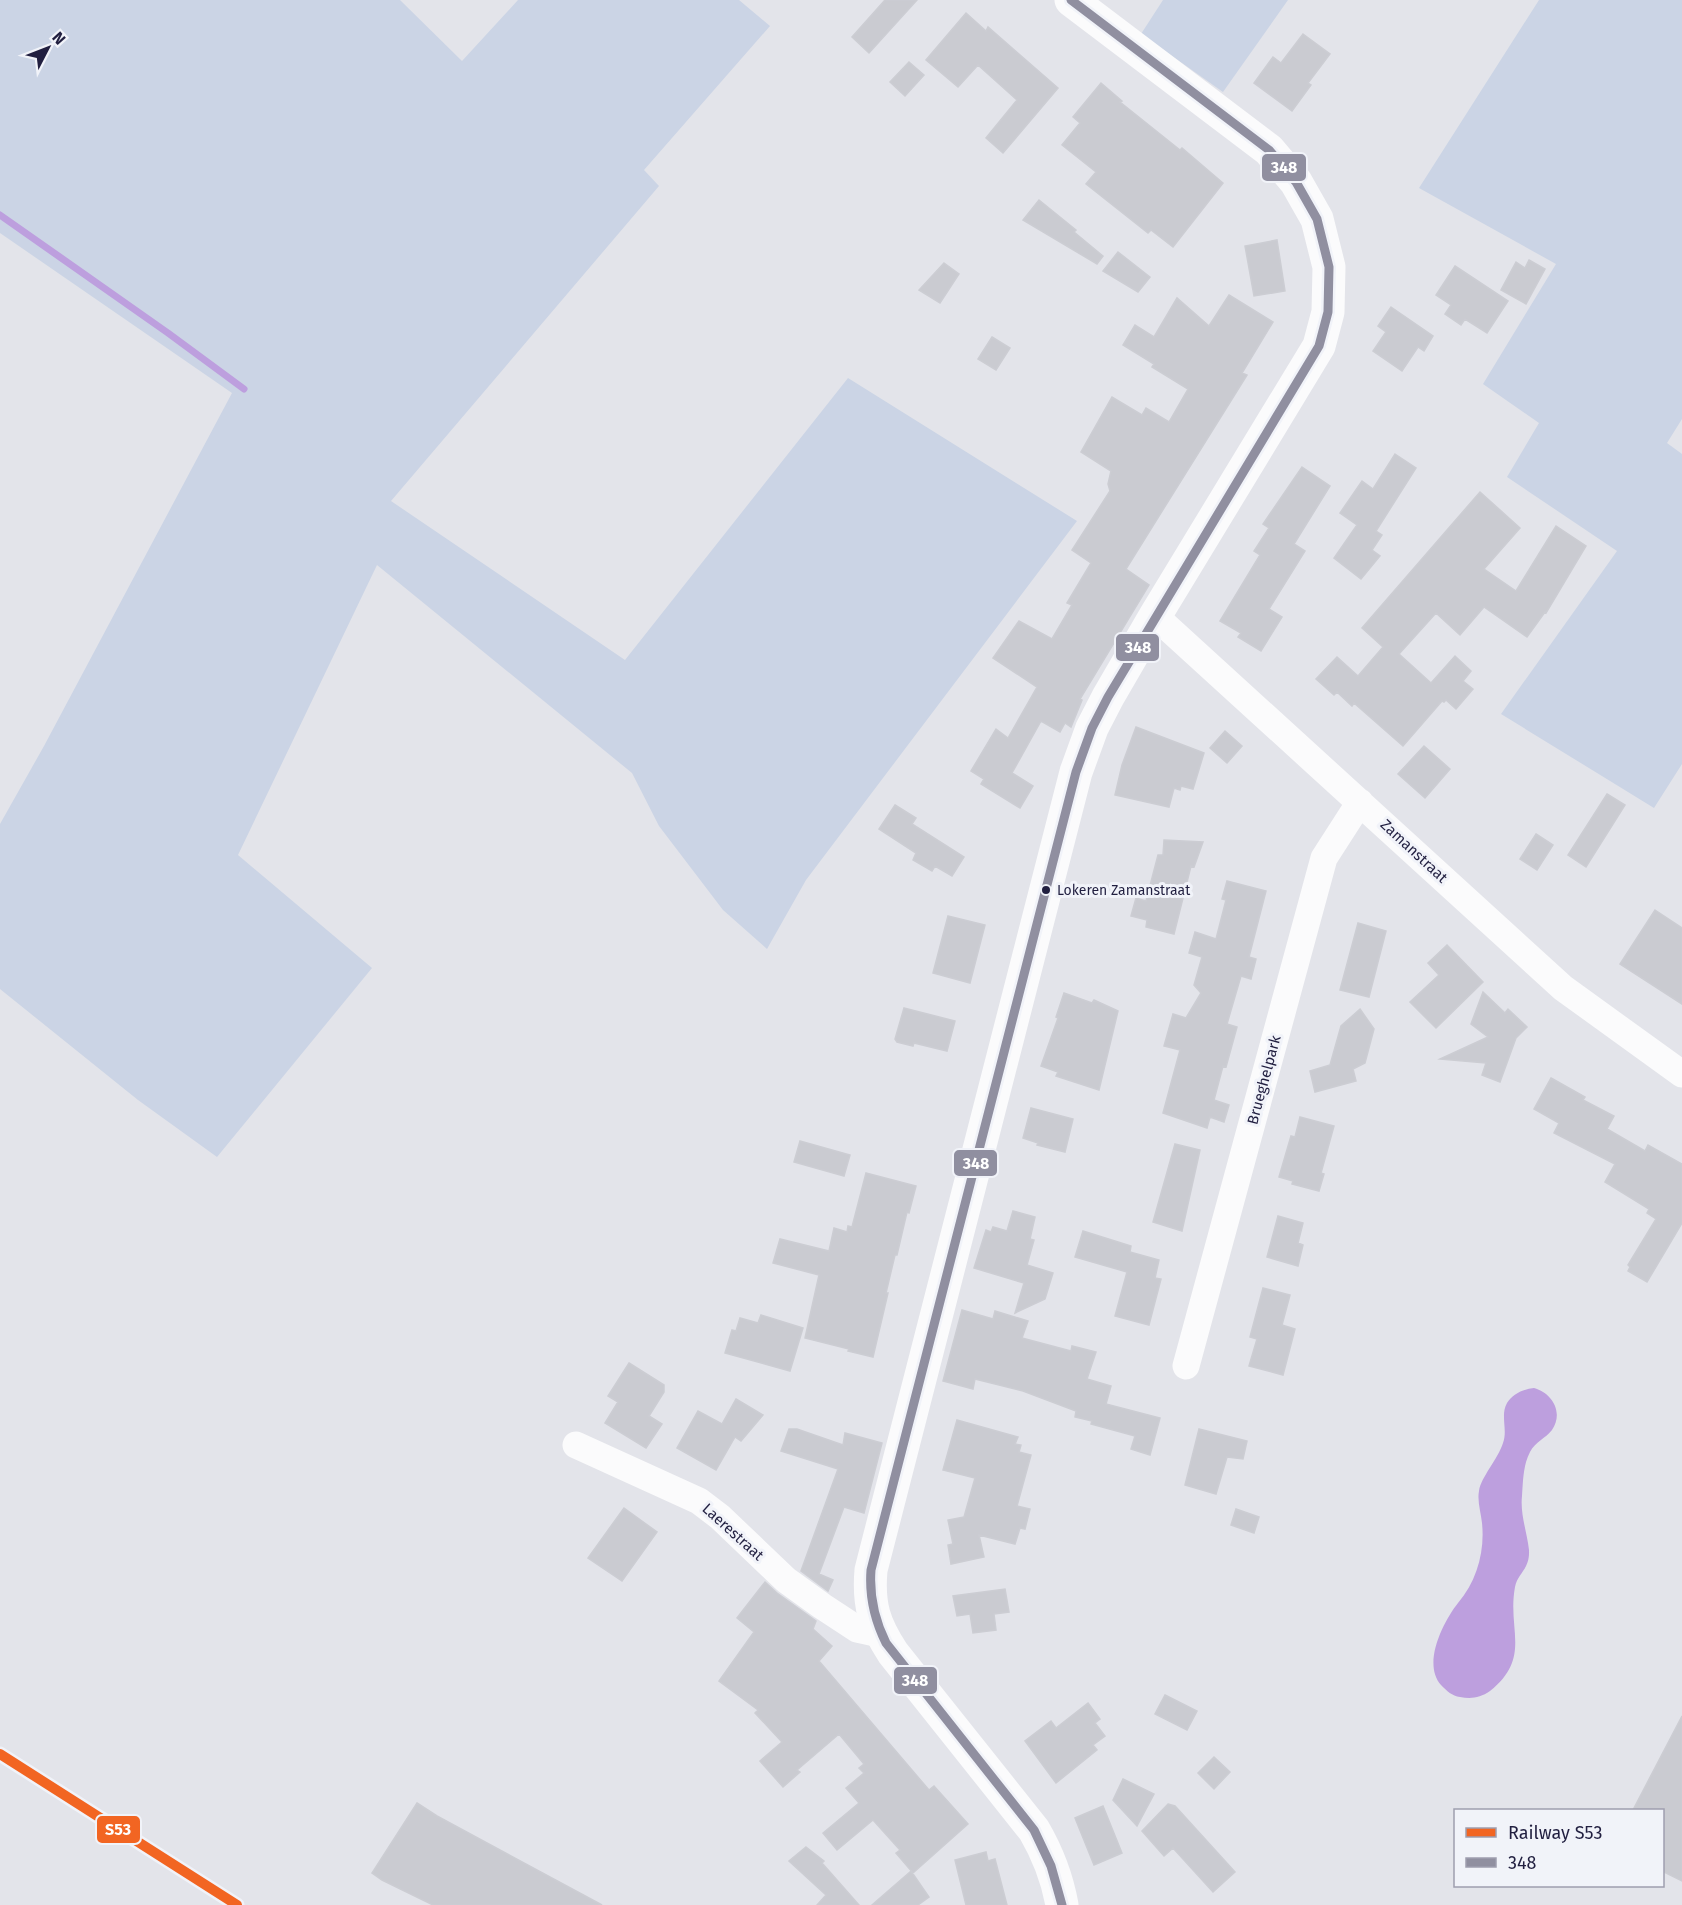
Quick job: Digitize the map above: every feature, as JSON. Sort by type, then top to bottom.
[{"type":"street","points":[[1062,1905],[1057,1878],[1046,1850],[1034,1830],[880,1634],[872,1613],[869,1592],[871,1570],[1076,772],[1098,718],[1155,616],[1319,346],[1328,312],[1329,267],[1317,219],[1296,182],[1269,150],[1071,0]]},
{"type":"street","name":"Zamanstraat","points":[[1155,616],[1563,988],[1682,1074]]},
{"type":"street","name":"Brueghelpark","points":[[1186,1366],[1324,858],[1360,802]]},
{"type":"street","name":"Laerestraat","points":[[576,1445],[699,1501],[720,1517],[786,1580],[813,1600],[857,1629],[880,1634]]},
{"type":"shaded area","points":[[0,0],[400,0],[462,61],[518,0],[739,0],[770,26],[644,170],[659,186],[391,501],[625,660],[848,378],[1077,521],[806,880],[767,949],[723,910],[659,826],[632,773],[377,565],[238,855],[372,968],[217,1157],[138,1100],[0,989],[0,824],[232,393],[0,233]]},
{"type":"shaded area","points":[[1163,0],[1288,0],[1223,92],[1141,34]]},
{"type":"shaded area","points":[[1539,0],[1682,0],[1682,419],[1667,443],[1682,454],[1682,764],[1654,808],[1501,714],[1617,551],[1507,477],[1539,423],[1483,384],[1556,264],[1419,188]]},
{"type":"shaded area","points":[[1534,1388],[1551,1399],[1557,1417],[1552,1430],[1532,1449],[1523,1479],[1523,1516],[1529,1557],[1515,1587],[1514,1654],[1503,1679],[1490,1691],[1475,1697],[1457,1696],[1445,1689],[1436,1676],[1434,1655],[1437,1643],[1446,1621],[1475,1575],[1481,1555],[1483,1534],[1479,1491],[1503,1443],[1505,1408],[1515,1395]]},
{"type":"building","points":[[885,0],[917,0],[869,53],[852,37]]},
{"type":"building","points":[[966,13],[986,31],[988,27],[1058,88],[1003,153],[986,138],[1017,100],[978,65],[958,87],[926,60]]},
{"type":"building","points":[[1303,34],[1330,54],[1308,83],[1311,85],[1292,111],[1254,83],[1273,57],[1281,63]]},
{"type":"building","points":[[909,62],[924,75],[905,96],[890,82]]},
{"type":"building","points":[[1101,83],[1122,101],[1120,102],[1180,150],[1182,148],[1223,183],[1173,247],[1151,230],[1148,233],[1086,184],[1096,172],[1062,145],[1080,123],[1073,117]]},
{"type":"building","points":[[1039,200],[1103,256],[1097,264],[1023,220]]},
{"type":"building","points":[[1277,240],[1285,291],[1254,296],[1245,246]]},
{"type":"building","points":[[1118,252],[1150,277],[1138,292],[1103,271]]},
{"type":"building","points":[[1529,260],[1545,269],[1526,304],[1501,290],[1516,262],[1525,268]]},
{"type":"building","points":[[944,263],[959,274],[940,303],[919,290]]},
{"type":"building","points":[[1455,266],[1508,301],[1487,333],[1465,319],[1461,325],[1445,314],[1451,305],[1436,295]]},
{"type":"building","points":[[1229,295],[1273,322],[1242,373],[1247,375],[1126,569],[1149,585],[1080,699],[1082,700],[1071,727],[1065,723],[1060,732],[1041,721],[1012,773],[1033,786],[1020,808],[981,784],[984,779],[971,771],[996,729],[1008,738],[1037,687],[993,658],[1019,621],[1052,639],[1072,605],[1067,603],[1091,563],[1072,550],[1110,491],[1108,484],[1111,471],[1081,452],[1112,397],[1142,415],[1146,408],[1169,422],[1188,389],[1152,367],[1154,364],[1123,345],[1135,325],[1154,337],[1177,298],[1209,326]]},
{"type":"building","points":[[1391,307],[1433,336],[1424,351],[1418,347],[1402,371],[1373,351],[1386,332],[1378,326]]},
{"type":"building","points":[[992,337],[1010,348],[996,370],[978,359]]},
{"type":"building","points":[[1395,454],[1416,468],[1376,531],[1382,535],[1372,550],[1380,556],[1361,579],[1334,558],[1357,525],[1340,513],[1362,481],[1373,489]]},
{"type":"building","points":[[1302,467],[1330,486],[1294,544],[1305,551],[1269,609],[1282,617],[1261,651],[1238,637],[1241,633],[1220,621],[1260,555],[1254,551],[1269,528],[1263,524]]},
{"type":"building","points":[[1480,492],[1520,528],[1484,569],[1516,591],[1556,526],[1586,546],[1546,613],[1527,637],[1484,607],[1460,635],[1436,613],[1399,654],[1431,683],[1455,656],[1471,671],[1463,681],[1473,689],[1456,709],[1446,700],[1442,701],[1403,746],[1354,703],[1352,706],[1337,692],[1334,695],[1316,679],[1337,657],[1358,676],[1383,647],[1362,628]]},
{"type":"building","points":[[1136,727],[1204,753],[1193,789],[1181,786],[1180,790],[1174,788],[1169,807],[1115,795],[1122,765]]},
{"type":"building","points":[[1225,731],[1242,746],[1227,763],[1210,748]]},
{"type":"building","points":[[1424,746],[1450,769],[1425,798],[1398,774]]},
{"type":"building","points":[[1607,794],[1625,805],[1586,867],[1568,855]]},
{"type":"building","points":[[895,805],[916,818],[912,824],[964,857],[952,876],[935,866],[932,871],[913,860],[916,853],[879,829]]},
{"type":"building","points":[[1536,834],[1553,845],[1537,870],[1520,859]]},
{"type":"building","points":[[1164,840],[1203,842],[1194,867],[1191,866],[1174,934],[1146,927],[1147,920],[1131,916],[1136,898],[1146,901],[1158,855],[1163,855]]},
{"type":"building","points":[[1227,881],[1266,891],[1249,957],[1256,959],[1251,979],[1241,976],[1227,1024],[1237,1027],[1214,1100],[1229,1105],[1224,1122],[1210,1117],[1207,1128],[1163,1113],[1180,1050],[1164,1046],[1173,1014],[1186,1018],[1201,993],[1194,985],[1202,957],[1189,953],[1195,932],[1216,939],[1226,900],[1222,899]]},
{"type":"building","points":[[1655,910],[1682,928],[1682,1004],[1620,964]]},
{"type":"building","points":[[948,916],[985,925],[970,983],[933,973]]},
{"type":"building","points":[[1358,923],[1386,931],[1369,997],[1340,990]]},
{"type":"building","points":[[1447,945],[1483,982],[1436,1028],[1410,1002],[1439,975],[1428,963]]},
{"type":"building","points":[[1483,992],[1505,1013],[1508,1009],[1527,1027],[1516,1038],[1500,1082],[1482,1075],[1486,1063],[1440,1059],[1488,1037],[1471,1024]]},
{"type":"building","points":[[1064,993],[1092,1003],[1094,1000],[1118,1011],[1099,1090],[1056,1076],[1058,1072],[1041,1066]]},
{"type":"building","points":[[904,1008],[955,1021],[947,1051],[914,1043],[913,1046],[897,1042],[895,1039]]},
{"type":"building","points":[[1360,1009],[1374,1029],[1365,1063],[1353,1069],[1356,1081],[1315,1092],[1310,1071],[1330,1065],[1341,1026]]},
{"type":"building","points":[[1551,1078],[1585,1097],[1583,1100],[1614,1116],[1607,1129],[1645,1151],[1648,1145],[1682,1164],[1682,1223],[1647,1282],[1628,1271],[1630,1267],[1628,1265],[1656,1219],[1647,1213],[1649,1209],[1605,1182],[1615,1164],[1554,1133],[1559,1123],[1534,1109]]},
{"type":"building","points":[[1031,1108],[1073,1119],[1065,1152],[1037,1145],[1038,1143],[1023,1138]]},
{"type":"building","points":[[1300,1117],[1334,1126],[1321,1173],[1324,1174],[1319,1191],[1292,1184],[1293,1181],[1279,1177],[1291,1136],[1295,1137]]},
{"type":"building","points":[[800,1141],[850,1155],[844,1176],[794,1162]]},
{"type":"building","points":[[1175,1144],[1200,1150],[1182,1231],[1153,1222]]},
{"type":"building","points":[[866,1173],[916,1186],[897,1255],[895,1255],[873,1357],[805,1338],[819,1275],[773,1263],[780,1239],[829,1251],[834,1228],[847,1232],[848,1226],[852,1227]]},
{"type":"building","points":[[1013,1211],[1035,1217],[1030,1239],[1034,1240],[1027,1265],[1053,1273],[1045,1299],[1015,1313],[1024,1283],[974,1268],[986,1230],[991,1232],[993,1227],[1007,1231]]},
{"type":"building","points":[[1278,1216],[1303,1223],[1298,1243],[1303,1245],[1298,1266],[1267,1257]]},
{"type":"building","points":[[1083,1231],[1131,1246],[1130,1252],[1159,1260],[1155,1278],[1161,1279],[1149,1325],[1115,1316],[1127,1272],[1075,1257]]},
{"type":"building","points":[[1263,1288],[1290,1295],[1282,1325],[1295,1329],[1283,1375],[1249,1366],[1257,1339],[1250,1337]]},
{"type":"building","points":[[962,1310],[993,1319],[995,1311],[1028,1321],[1022,1338],[1071,1351],[1072,1346],[1096,1352],[1087,1379],[1111,1386],[1106,1404],[1160,1418],[1150,1455],[1131,1449],[1135,1436],[1091,1424],[1092,1421],[1075,1417],[1076,1411],[1023,1391],[975,1379],[973,1389],[943,1381]]},
{"type":"building","points":[[761,1315],[803,1328],[790,1371],[725,1353],[732,1330],[736,1331],[740,1318],[758,1323]]},
{"type":"building","points":[[629,1363],[664,1385],[664,1392],[649,1416],[662,1424],[646,1448],[605,1423],[618,1402],[608,1396]]},
{"type":"building","points":[[736,1399],[763,1415],[741,1441],[735,1437],[716,1470],[677,1448],[698,1411],[722,1424]]},
{"type":"building","points":[[957,1420],[1018,1437],[1015,1444],[1021,1445],[1019,1452],[1031,1455],[1017,1506],[1030,1509],[1025,1529],[1020,1528],[1015,1544],[979,1535],[984,1557],[951,1564],[948,1545],[953,1544],[948,1520],[964,1517],[975,1478],[943,1470]]},
{"type":"building","points":[[789,1429],[797,1429],[843,1445],[845,1433],[882,1443],[864,1513],[844,1507],[819,1574],[833,1580],[828,1591],[801,1571],[838,1469],[781,1451]]},
{"type":"building","points":[[1199,1429],[1247,1441],[1243,1459],[1227,1457],[1216,1494],[1185,1485]]},
{"type":"building","points":[[624,1508],[657,1532],[622,1581],[588,1558]]},
{"type":"building","points":[[1236,1509],[1259,1517],[1254,1533],[1231,1525]]},
{"type":"building","points":[[765,1582],[816,1621],[813,1629],[832,1646],[819,1661],[929,1790],[934,1786],[968,1824],[913,1873],[896,1853],[900,1850],[873,1820],[837,1850],[823,1833],[859,1803],[846,1788],[864,1773],[859,1768],[864,1764],[839,1734],[797,1770],[800,1772],[783,1787],[760,1761],[782,1742],[755,1713],[758,1710],[719,1681],[754,1632],[737,1618]]},
{"type":"building","points":[[1005,1589],[1009,1612],[994,1614],[996,1630],[973,1633],[970,1614],[957,1616],[953,1596]]},
{"type":"building","points":[[1165,1695],[1197,1711],[1187,1730],[1155,1714]]},
{"type":"building","points":[[1088,1703],[1100,1719],[1095,1723],[1105,1736],[1093,1745],[1097,1750],[1056,1783],[1025,1741],[1051,1721],[1056,1728]]},
{"type":"building","points":[[1682,1716],[1682,1881],[1664,1872],[1664,1809],[1634,1809]]},
{"type":"building","points":[[1214,1757],[1230,1772],[1214,1789],[1198,1773]]},
{"type":"building","points":[[1123,1779],[1154,1794],[1137,1826],[1113,1800]]},
{"type":"building","points":[[417,1803],[602,1905],[433,1905],[382,1880],[372,1873]]},
{"type":"building","points":[[1168,1804],[1175,1806],[1235,1872],[1213,1892],[1173,1848],[1164,1856],[1142,1831]]},
{"type":"building","points":[[1103,1806],[1122,1853],[1094,1865],[1075,1818]]},
{"type":"building","points":[[806,1847],[824,1861],[822,1863],[859,1905],[817,1905],[826,1895],[789,1861]]},
{"type":"building","points":[[986,1852],[988,1861],[995,1859],[1007,1905],[966,1905],[955,1860]]},
{"type":"building","points":[[911,1871],[929,1897],[918,1905],[872,1905]]},
{"type":"waterway","points":[[0,215],[244,389]]},
{"type":"rail line","name":"S53","points":[[0,1754],[237,1905]]},
{"type":"transit line","name":"348","points":[[1062,1905],[1051,1866],[1034,1830],[886,1643],[873,1608],[871,1570],[1076,772],[1092,728],[1108,697],[1319,346],[1328,312],[1329,267],[1317,219],[1296,182],[1269,150],[1071,0]]},
{"type":"place","name":"Lokeren Zamanstraat","points":[[1046,890]]}]
